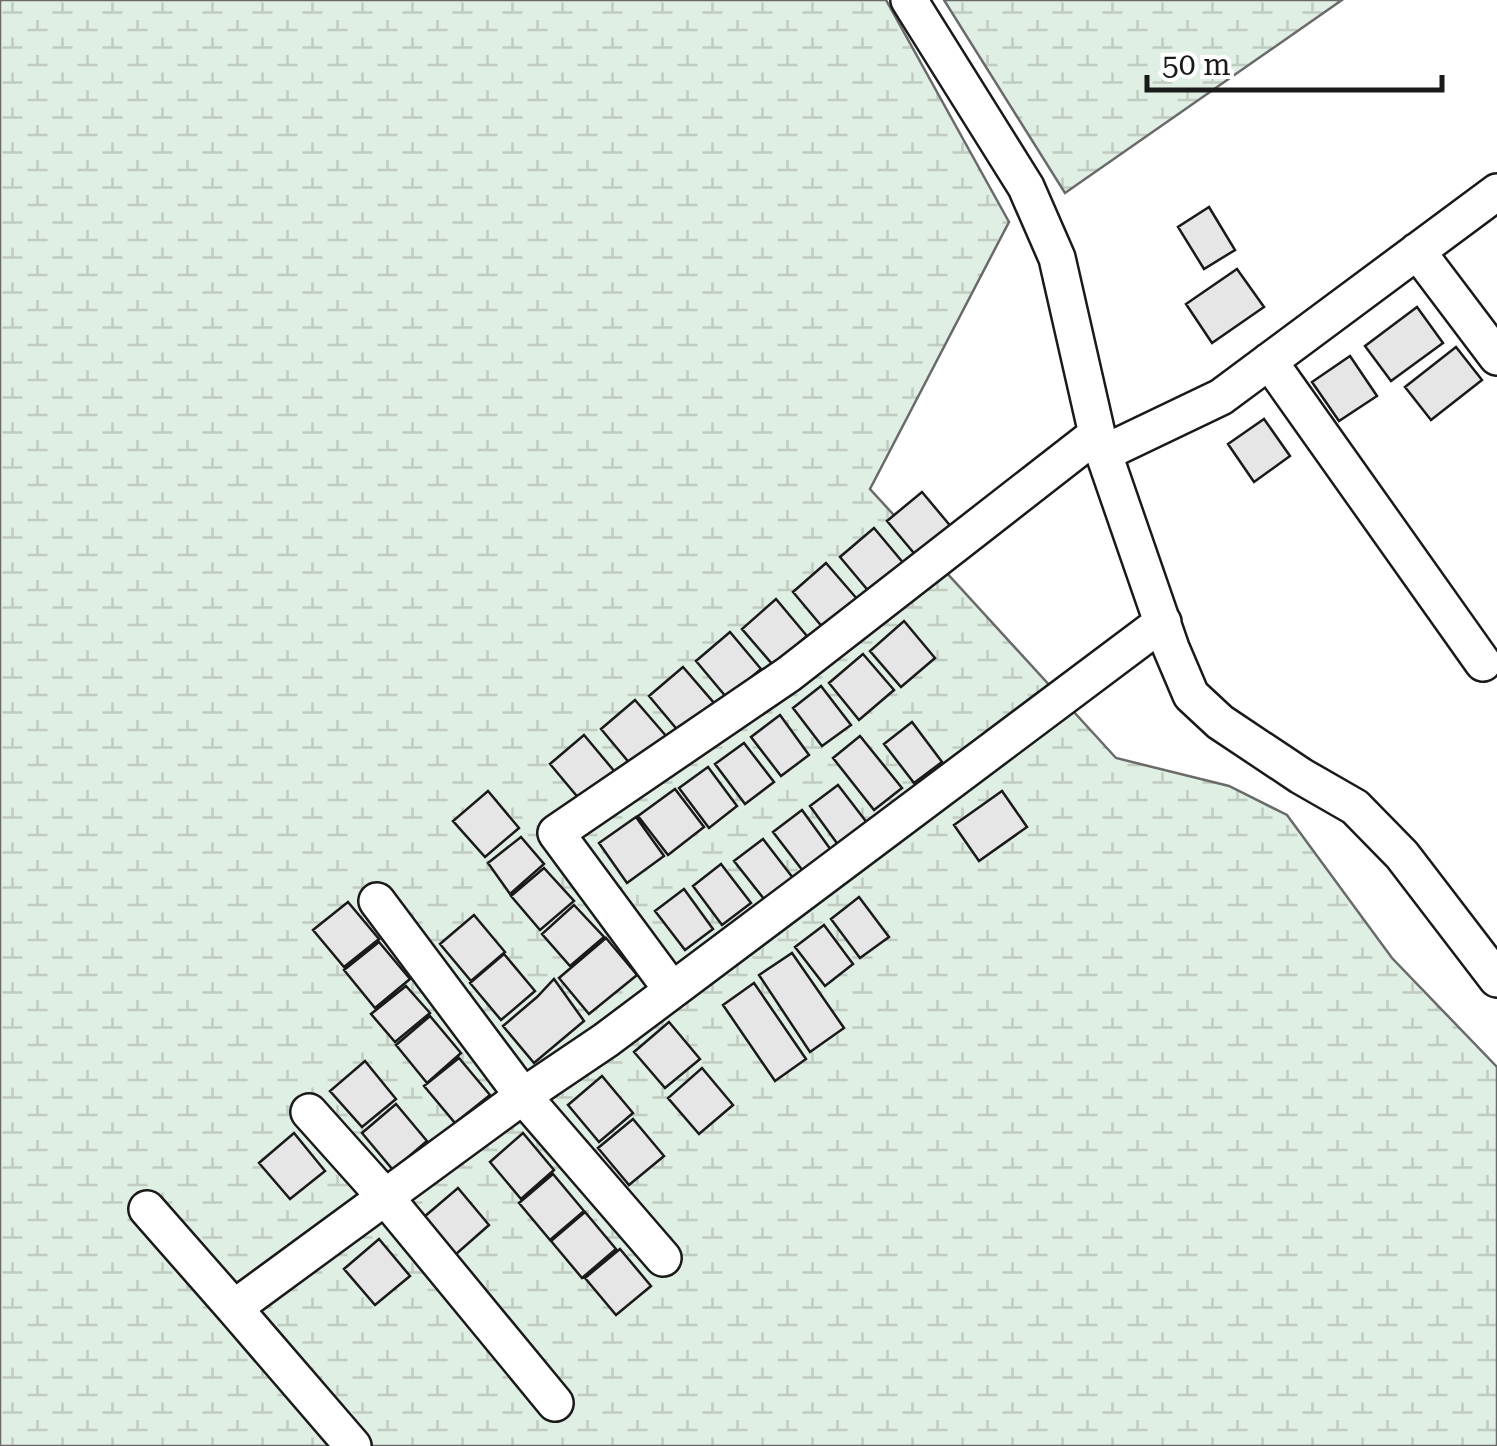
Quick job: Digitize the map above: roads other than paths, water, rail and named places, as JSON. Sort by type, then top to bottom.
[{"type":"street","points":[[909,0],[1026,188],[1057,258],[1100,444],[1170,648],[1191,695],[1220,722],[1355,807],[1402,855],[1497,979]]},
{"type":"street","points":[[672,990],[556,833],[789,674],[1100,444],[1221,397],[1497,192]]},
{"type":"street","points":[[1417,251],[1497,357]]},
{"type":"street","points":[[1270,361],[1484,663]]},
{"type":"street","points":[[234,1308],[523,1096],[606,1040],[1163,622]]},
{"type":"street","points":[[377,901],[523,1096],[664,1258]]},
{"type":"street","points":[[309,1112],[386,1198],[555,1402]]},
{"type":"street","points":[[147,1209],[353,1446]]}]
